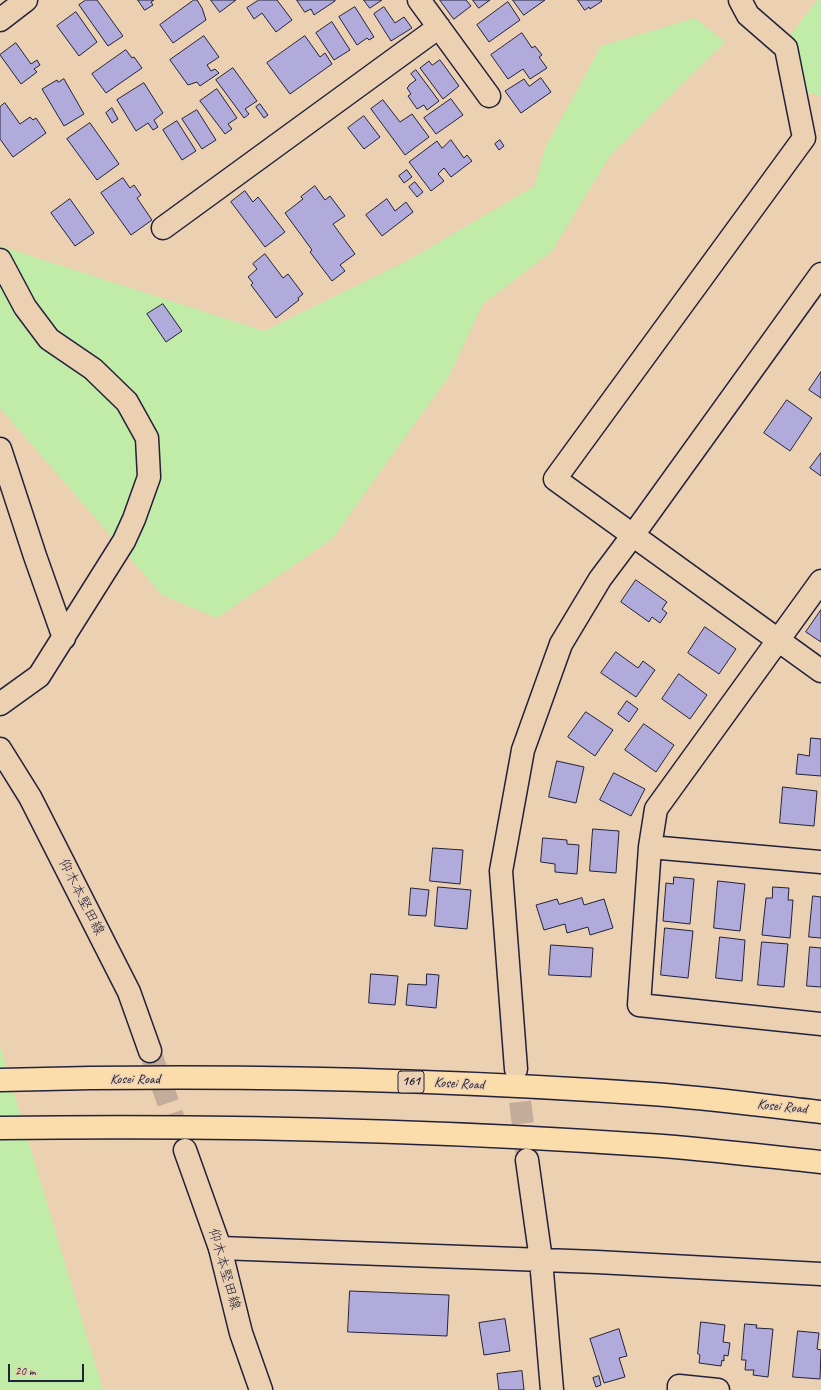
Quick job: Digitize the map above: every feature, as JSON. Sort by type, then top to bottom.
[{"type":"highway","name":"Kosei Road","points":[[0,1080],[259,1078],[443,1083],[654,1094],[821,1112]]},
{"type":"highway","points":[[0,1128],[259,1127],[440,1133],[650,1145],[821,1162]]},
{"type":"street","points":[[0,20],[26,0]]},
{"type":"street","points":[[419,0],[489,96]]},
{"type":"street","points":[[740,0],[748,15],[786,48],[804,138],[555,479],[821,671]]},
{"type":"street","points":[[163,228],[439,27]]},
{"type":"street","points":[[0,260],[25,307],[49,339],[93,369],[127,402],[147,438],[149,477],[134,519],[124,541],[64,638],[39,676],[0,704]]},
{"type":"street","points":[[516,1068],[501,872],[523,750],[561,644],[600,579],[633,536],[821,274]]},
{"type":"street","points":[[0,449],[32,549],[64,638]]},
{"type":"street","points":[[821,582],[656,809],[650,847],[639,1005],[821,1024]]},
{"type":"street","name":"仰木本堅田線","points":[[0,748],[30,797],[129,992],[150,1050]]},
{"type":"street","points":[[650,847],[821,862]]},
{"type":"street","name":"仰木本堅田線","points":[[185,1150],[220,1248],[241,1333],[261,1390]]},
{"type":"street","points":[[527,1160],[540,1260],[552,1390]]},
{"type":"street","points":[[220,1248],[597,1262],[821,1274]]},
{"type":"street","points":[[679,1390],[679,1386],[718,1390]]},
{"type":"green space","points":[[817,0],[821,0],[821,96],[805,92],[788,38]]},
{"type":"green space","points":[[695,18],[725,42],[609,157],[552,251],[483,304],[449,376],[332,539],[217,618],[162,595],[0,408],[0,246],[264,331],[405,262],[535,186],[544,150],[601,46]]},
{"type":"green space","points":[[0,1046],[103,1390],[0,1390]]},
{"type":"building","points":[[86,0],[97,0],[123,36],[108,46],[79,5]]},
{"type":"building","points":[[138,0],[154,0],[151,2],[153,5],[145,10]]},
{"type":"building","points":[[194,0],[197,0],[202,8],[206,20],[173,43],[160,25]]},
{"type":"building","points":[[211,0],[236,0],[220,12]]},
{"type":"building","points":[[259,0],[277,0],[292,20],[276,32],[262,13],[254,19],[247,8]]},
{"type":"building","points":[[297,0],[335,1],[314,15],[311,9],[305,12]]},
{"type":"building","points":[[364,0],[382,0],[370,8]]},
{"type":"building","points":[[440,0],[466,0],[471,6],[454,19]]},
{"type":"building","points":[[473,0],[490,0],[479,8]]},
{"type":"building","points":[[513,0],[545,0],[524,15]]},
{"type":"building","points":[[578,0],[602,1],[590,9],[589,7],[585,10]]},
{"type":"building","points":[[508,2],[520,20],[489,42],[477,25]]},
{"type":"building","points":[[355,7],[374,37],[369,40],[367,38],[357,45],[339,17]]},
{"type":"building","points":[[384,7],[395,23],[404,17],[412,28],[391,41],[374,14]]},
{"type":"building","points":[[76,12],[97,42],[79,56],[57,26]]},
{"type":"building","points":[[332,22],[350,50],[334,60],[316,33]]},
{"type":"building","points":[[522,33],[532,48],[535,46],[542,55],[539,57],[547,68],[530,79],[523,69],[508,79],[491,55]]},
{"type":"building","points":[[204,36],[219,57],[207,65],[211,71],[215,69],[219,73],[200,86],[197,82],[188,85],[170,60]]},
{"type":"building","points":[[305,36],[320,57],[325,53],[332,64],[290,94],[267,63]]},
{"type":"building","points":[[16,43],[31,64],[37,60],[40,65],[34,69],[37,72],[21,84],[0,55]]},
{"type":"building","points":[[126,50],[132,58],[134,57],[142,68],[106,93],[92,74]]},
{"type":"building","points":[[440,60],[459,86],[443,99],[420,68],[429,61],[432,65]]},
{"type":"building","points":[[233,68],[257,101],[245,109],[249,114],[244,118],[216,80]]},
{"type":"building","points":[[416,70],[439,101],[427,110],[424,105],[417,109],[408,96],[411,94],[407,88],[416,80],[411,74]]},
{"type":"building","points":[[541,78],[551,92],[521,113],[505,91],[524,79],[529,86]]},
{"type":"building","points":[[64,79],[84,114],[64,126],[42,89],[57,80],[58,82]]},
{"type":"building","points":[[144,83],[163,113],[154,120],[158,127],[153,130],[148,123],[136,131],[117,100]]},
{"type":"building","points":[[217,89],[237,118],[228,124],[232,129],[225,134],[200,101]]},
{"type":"building","points":[[451,99],[463,115],[436,134],[424,118]]},
{"type":"building","points":[[383,100],[400,122],[412,114],[429,137],[405,155],[371,109]]},
{"type":"building","points":[[5,103],[20,124],[30,117],[33,120],[36,118],[46,133],[13,157],[0,139],[0,107]]},
{"type":"building","points":[[260,104],[268,115],[264,118],[256,107]]},
{"type":"building","points":[[112,108],[118,119],[112,123],[106,113]]},
{"type":"building","points":[[197,110],[216,140],[202,149],[182,119]]},
{"type":"building","points":[[364,116],[380,137],[364,149],[348,128]]},
{"type":"building","points":[[177,121],[196,151],[182,160],[163,130]]},
{"type":"building","points":[[90,123],[119,164],[97,180],[67,139]]},
{"type":"building","points":[[451,140],[464,158],[467,155],[472,161],[451,177],[444,168],[438,174],[444,181],[431,191],[409,162],[437,141],[442,148]]},
{"type":"building","points":[[500,140],[504,146],[499,150],[495,144]]},
{"type":"building","points":[[407,170],[412,177],[404,183],[399,176]]},
{"type":"building","points":[[123,178],[130,188],[134,185],[141,195],[137,198],[152,220],[131,235],[101,193]]},
{"type":"building","points":[[415,182],[423,192],[417,197],[409,187]]},
{"type":"building","points":[[315,186],[325,200],[330,196],[345,216],[333,224],[355,254],[340,265],[345,271],[332,281],[310,252],[312,250],[285,213],[303,199],[301,197]]},
{"type":"building","points":[[245,191],[253,202],[258,197],[285,232],[265,247],[231,202]]},
{"type":"building","points":[[70,199],[94,233],[75,246],[51,213]]},
{"type":"building","points":[[387,199],[395,211],[406,202],[413,212],[382,236],[366,215]]},
{"type":"building","points":[[265,254],[283,278],[288,274],[303,294],[298,298],[299,300],[276,318],[251,285],[253,283],[248,277],[257,269],[253,264]]},
{"type":"building","points":[[163,304],[182,331],[166,342],[147,314]]},
{"type":"building","points":[[821,372],[821,398],[809,390]]},
{"type":"building","points":[[787,400],[812,418],[790,451],[764,433]]},
{"type":"building","points":[[821,453],[821,476],[810,468]]},
{"type":"building","points":[[636,580],[667,602],[662,609],[667,613],[660,623],[652,617],[649,622],[621,602]]},
{"type":"building","points":[[821,610],[821,642],[806,632]]},
{"type":"building","points":[[705,627],[736,649],[719,674],[688,653]]},
{"type":"building","points":[[616,652],[638,668],[643,661],[655,670],[636,697],[601,673]]},
{"type":"building","points":[[679,674],[707,695],[690,719],[662,699]]},
{"type":"building","points":[[627,701],[638,709],[629,722],[618,714]]},
{"type":"building","points":[[586,712],[613,730],[595,756],[568,737]]},
{"type":"building","points":[[644,724],[674,745],[656,772],[625,750]]},
{"type":"building","points":[[811,738],[821,739],[821,776],[796,774],[798,754],[809,756]]},
{"type":"building","points":[[557,761],[584,767],[576,803],[549,797]]},
{"type":"building","points":[[614,773],[645,789],[631,816],[600,800]]},
{"type":"building","points":[[783,787],[817,791],[814,826],[780,823]]},
{"type":"building","points":[[593,829],[619,831],[616,873],[590,871]]},
{"type":"building","points":[[543,838],[567,840],[567,844],[579,845],[577,874],[555,872],[555,864],[541,862]]},
{"type":"building","points":[[433,848],[463,850],[460,884],[430,881]]},
{"type":"building","points":[[674,877],[694,879],[690,924],[663,921],[666,883],[673,884]]},
{"type":"building","points":[[718,881],[745,884],[740,931],[714,928]]},
{"type":"building","points":[[438,887],[471,890],[467,929],[435,926]]},
{"type":"building","points":[[773,887],[789,888],[788,900],[793,900],[790,938],[762,935],[766,898],[772,898]]},
{"type":"building","points":[[411,888],[429,890],[426,916],[409,915]]},
{"type":"building","points":[[813,896],[821,897],[821,938],[809,937]]},
{"type":"building","points":[[582,898],[584,905],[604,899],[613,928],[590,935],[588,927],[567,933],[565,924],[544,930],[536,905],[557,899],[559,904]]},
{"type":"building","points":[[665,928],[693,931],[688,978],[661,975]]},
{"type":"building","points":[[720,937],[745,940],[742,981],[716,978]]},
{"type":"building","points":[[762,942],[788,944],[784,987],[758,985]]},
{"type":"building","points":[[551,945],[593,948],[591,977],[549,975]]},
{"type":"building","points":[[810,947],[821,948],[821,987],[807,986]]},
{"type":"building","points":[[371,974],[398,976],[395,1005],[369,1003]]},
{"type":"building","points":[[427,974],[439,975],[436,1008],[406,1005],[408,984],[426,985]]},
{"type":"building","points":[[350,1291],[449,1295],[447,1336],[348,1332]]},
{"type":"building","points":[[505,1319],[510,1351],[484,1355],[479,1323]]},
{"type":"building","points":[[701,1322],[725,1325],[723,1342],[730,1343],[728,1356],[724,1355],[724,1361],[722,1360],[721,1366],[699,1363],[700,1355],[698,1354]]},
{"type":"building","points":[[745,1324],[757,1325],[756,1328],[773,1329],[768,1377],[753,1375],[754,1370],[745,1370],[746,1360],[742,1360]]},
{"type":"building","points":[[619,1329],[627,1356],[619,1358],[625,1377],[604,1383],[590,1339]]},
{"type":"building","points":[[798,1331],[819,1333],[817,1349],[821,1350],[820,1379],[793,1377]]},
{"type":"building","points":[[522,1371],[524,1390],[499,1390],[497,1374]]},
{"type":"building","points":[[599,1376],[601,1385],[596,1387],[593,1378]]},
{"type":"tunnel","points":[[150,1051],[183,1145]]},
{"type":"tunnel","points":[[516,1069],[527,1157]]}]
